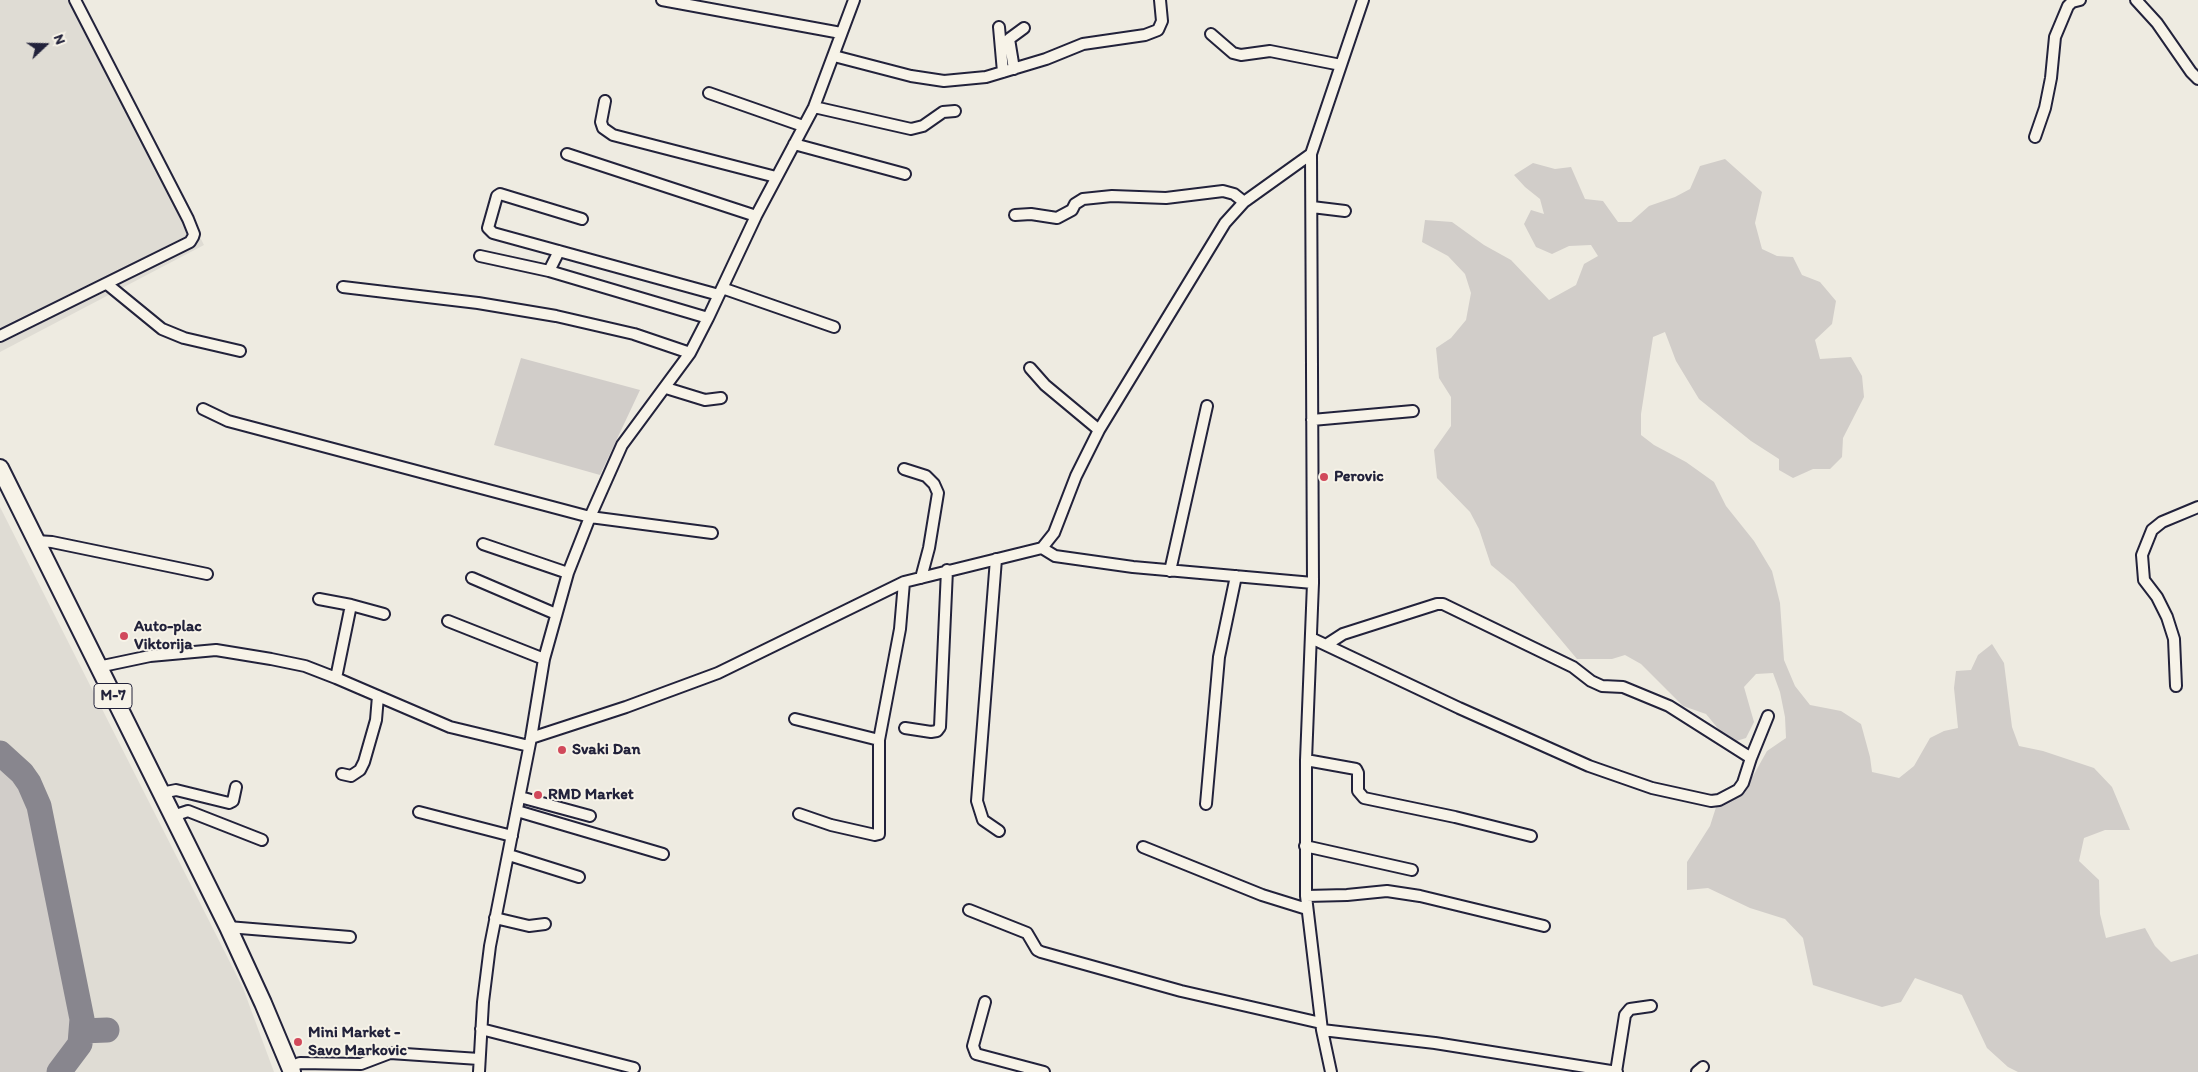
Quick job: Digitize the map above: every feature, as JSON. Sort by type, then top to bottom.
[{"type":"main road","name":"M-7","points":[[0,468],[228,927],[291,1070]]},
{"type":"street","points":[[0,336],[190,242],[194,234],[75,0]]},
{"type":"street","points":[[662,0],[841,33]]},
{"type":"street","points":[[479,1072],[485,980],[495,918],[520,797],[544,659],[568,573],[622,445],[633,428],[666,388],[690,353],[756,216],[814,106],[854,0]]},
{"type":"street","points":[[834,56],[911,76],[944,81],[986,77],[1046,59],[1083,44],[1145,35],[1158,30],[1162,21],[1160,0]]},
{"type":"street","points":[[1331,1072],[1321,1027],[1306,896],[1306,760],[1313,583],[1312,154],[1363,0]]},
{"type":"street","points":[[2035,137],[2045,108],[2051,78],[2055,37],[2068,6],[2072,2],[2080,0]]},
{"type":"street","points":[[2136,0],[2157,23],[2191,72],[2198,78]]},
{"type":"street","points":[[999,27],[1003,72]]},
{"type":"street","points":[[1014,69],[1009,39],[1024,28]]},
{"type":"street","points":[[1211,34],[1234,53],[1241,55],[1270,51],[1341,65]]},
{"type":"street","points":[[709,93],[804,126]]},
{"type":"street","points":[[605,101],[601,122],[602,128],[613,135],[776,177]]},
{"type":"street","points":[[814,106],[911,129],[923,126],[943,112],[955,111]]},
{"type":"street","points":[[794,144],[905,174]]},
{"type":"street","points":[[567,154],[756,216]]},
{"type":"street","points":[[98,667],[150,656],[216,650],[305,666],[450,727],[530,742],[718,673],[904,582],[1042,548],[1054,532],[1076,476],[1099,430],[1225,223],[1244,202],[1312,154]]},
{"type":"street","points":[[1015,215],[1031,214],[1057,218],[1072,210],[1075,204],[1083,199],[1112,196],[1166,198],[1222,191],[1234,194],[1244,202]]},
{"type":"street","points":[[582,219],[503,194],[497,196],[488,228],[492,233],[707,290],[721,291],[834,327]]},
{"type":"street","points":[[1312,207],[1345,211]]},
{"type":"street","points":[[549,271],[559,251]]},
{"type":"street","points":[[480,256],[549,271],[708,318]]},
{"type":"street","points":[[107,284],[162,328],[184,338],[240,351]]},
{"type":"street","points":[[343,287],[478,303],[556,316],[634,334],[690,353]]},
{"type":"street","points":[[1030,368],[1045,385],[1099,430]]},
{"type":"street","points":[[666,388],[704,400],[721,398]]},
{"type":"street","points":[[1170,571],[1207,406]]},
{"type":"street","points":[[203,409],[228,421],[590,517],[712,532]]},
{"type":"street","points":[[1312,420],[1413,411]]},
{"type":"street","points":[[904,469],[926,476],[934,484],[938,493],[929,548],[921,578]]},
{"type":"street","points":[[2176,686],[2174,639],[2167,617],[2144,580],[2142,555],[2152,530],[2162,522],[2198,507]]},
{"type":"street","points":[[36,541],[52,542],[207,574]]},
{"type":"street","points":[[483,544],[568,573]]},
{"type":"street","points":[[1042,548],[1055,556],[1170,571],[1313,583]]},
{"type":"street","points":[[996,559],[977,801],[983,820],[999,831]]},
{"type":"street","points":[[905,728],[931,732],[937,731],[940,727],[947,570]]},
{"type":"street","points":[[1206,804],[1219,656],[1236,576]]},
{"type":"street","points":[[472,578],[556,614]]},
{"type":"street","points":[[800,814],[831,825],[875,835],[879,834],[879,740],[900,629],[904,582]]},
{"type":"street","points":[[319,599],[384,614]]},
{"type":"street","points":[[1326,645],[1343,634],[1437,604],[1443,604],[1573,667],[1591,682],[1602,686],[1623,687],[1669,706],[1751,758]]},
{"type":"street","points":[[336,678],[351,605]]},
{"type":"street","points":[[448,621],[544,659]]},
{"type":"street","points":[[1310,638],[1589,766],[1652,788],[1710,801],[1719,800],[1738,790],[1743,783],[1768,716]]},
{"type":"street","points":[[342,774],[351,776],[360,770],[364,762],[376,720],[378,696]]},
{"type":"street","points":[[795,719],[879,740]]},
{"type":"street","points":[[1306,760],[1356,769],[1358,773],[1358,791],[1364,798],[1455,817],[1531,836]]},
{"type":"street","points":[[161,793],[176,790],[229,803],[233,801],[236,787]]},
{"type":"street","points":[[520,797],[590,816]]},
{"type":"street","points":[[173,816],[188,811],[262,840]]},
{"type":"street","points":[[517,811],[663,854]]},
{"type":"street","points":[[419,812],[512,836]]},
{"type":"street","points":[[1305,846],[1412,870]]},
{"type":"street","points":[[1142,847],[1262,895],[1307,909]]},
{"type":"street","points":[[509,855],[579,877]]},
{"type":"street","points":[[1306,896],[1347,895],[1387,891],[1420,896],[1544,926]]},
{"type":"street","points":[[969,910],[1027,933],[1037,950],[1041,952],[1321,1027],[1435,1042],[1616,1072],[1625,1015],[1630,1009],[1651,1006]]},
{"type":"street","points":[[495,918],[529,926],[545,924]]},
{"type":"street","points":[[228,927],[350,937]]},
{"type":"street","points":[[985,1002],[973,1046],[976,1054],[1044,1072]]},
{"type":"street","points":[[481,1028],[634,1068]]},
{"type":"street","points":[[291,1070],[300,1063],[361,1064],[390,1053],[480,1059]]},
{"type":"shaded area","points":[[0,0],[79,0],[204,245],[0,352]]},
{"type":"shaded area","points":[[1725,159],[1762,192],[1755,223],[1762,249],[1777,256],[1793,257],[1802,275],[1820,282],[1836,301],[1832,324],[1815,340],[1820,359],[1851,357],[1862,376],[1864,397],[1843,438],[1842,457],[1830,469],[1813,469],[1793,478],[1779,470],[1779,459],[1751,441],[1699,399],[1676,361],[1665,332],[1653,337],[1641,414],[1641,435],[1654,445],[1686,462],[1714,482],[1726,506],[1754,541],[1772,571],[1780,603],[1784,660],[1795,686],[1810,705],[1841,711],[1861,724],[1872,772],[1899,778],[1914,766],[1930,738],[1944,731],[1958,728],[1954,688],[1956,671],[1971,670],[1978,655],[1992,644],[2004,663],[2012,727],[2019,746],[2043,751],[2094,768],[2112,787],[2130,830],[2105,830],[2084,838],[2079,861],[2099,880],[2100,914],[2106,938],[2145,928],[2155,946],[2171,962],[2198,954],[2198,1072],[2018,1072],[2008,1067],[1987,1048],[1962,995],[1915,978],[1901,1002],[1882,1007],[1813,985],[1803,938],[1785,919],[1750,908],[1708,888],[1687,890],[1687,862],[1710,826],[1718,801],[1739,789],[1753,776],[1767,751],[1786,738],[1785,717],[1780,692],[1773,673],[1756,674],[1744,687],[1754,722],[1746,738],[1730,743],[1706,714],[1683,706],[1641,664],[1625,655],[1612,659],[1577,659],[1514,584],[1491,565],[1479,529],[1470,512],[1437,478],[1434,450],[1451,426],[1451,397],[1439,378],[1436,348],[1451,338],[1466,320],[1471,293],[1465,274],[1448,256],[1422,242],[1425,220],[1452,222],[1484,245],[1511,260],[1549,300],[1576,285],[1584,264],[1598,256],[1591,245],[1569,246],[1552,254],[1536,247],[1524,224],[1531,210],[1544,214],[1540,199],[1514,175],[1533,163],[1555,169],[1571,167],[1585,199],[1603,201],[1618,222],[1631,222],[1649,206],[1675,197],[1690,189],[1700,166]]},
{"type":"shaded area","points":[[521,358],[640,390],[600,475],[494,445]]},
{"type":"shaded area","points":[[0,507],[243,988],[274,1072],[0,1072]]},
{"type":"shaded area","points":[[0,766],[24,793],[35,822],[74,1017],[72,1038],[46,1072],[0,1072]]},
{"type":"taxiway","points":[[0,753],[22,773],[29,783],[39,806],[82,1019],[80,1044],[59,1072]]},
{"type":"taxiway","points":[[82,1031],[107,1030]]},
{"type":"place","name":"Perovic","points":[[1324,477]]},
{"type":"place","name":"Auto-plac Viktorija","points":[[124,636]]},
{"type":"place","name":"Svaki Dan","points":[[562,750]]},
{"type":"place","name":"RMD Market","points":[[538,795]]},
{"type":"place","name":"Mini Market - Savo Markovic","points":[[298,1042]]}]
